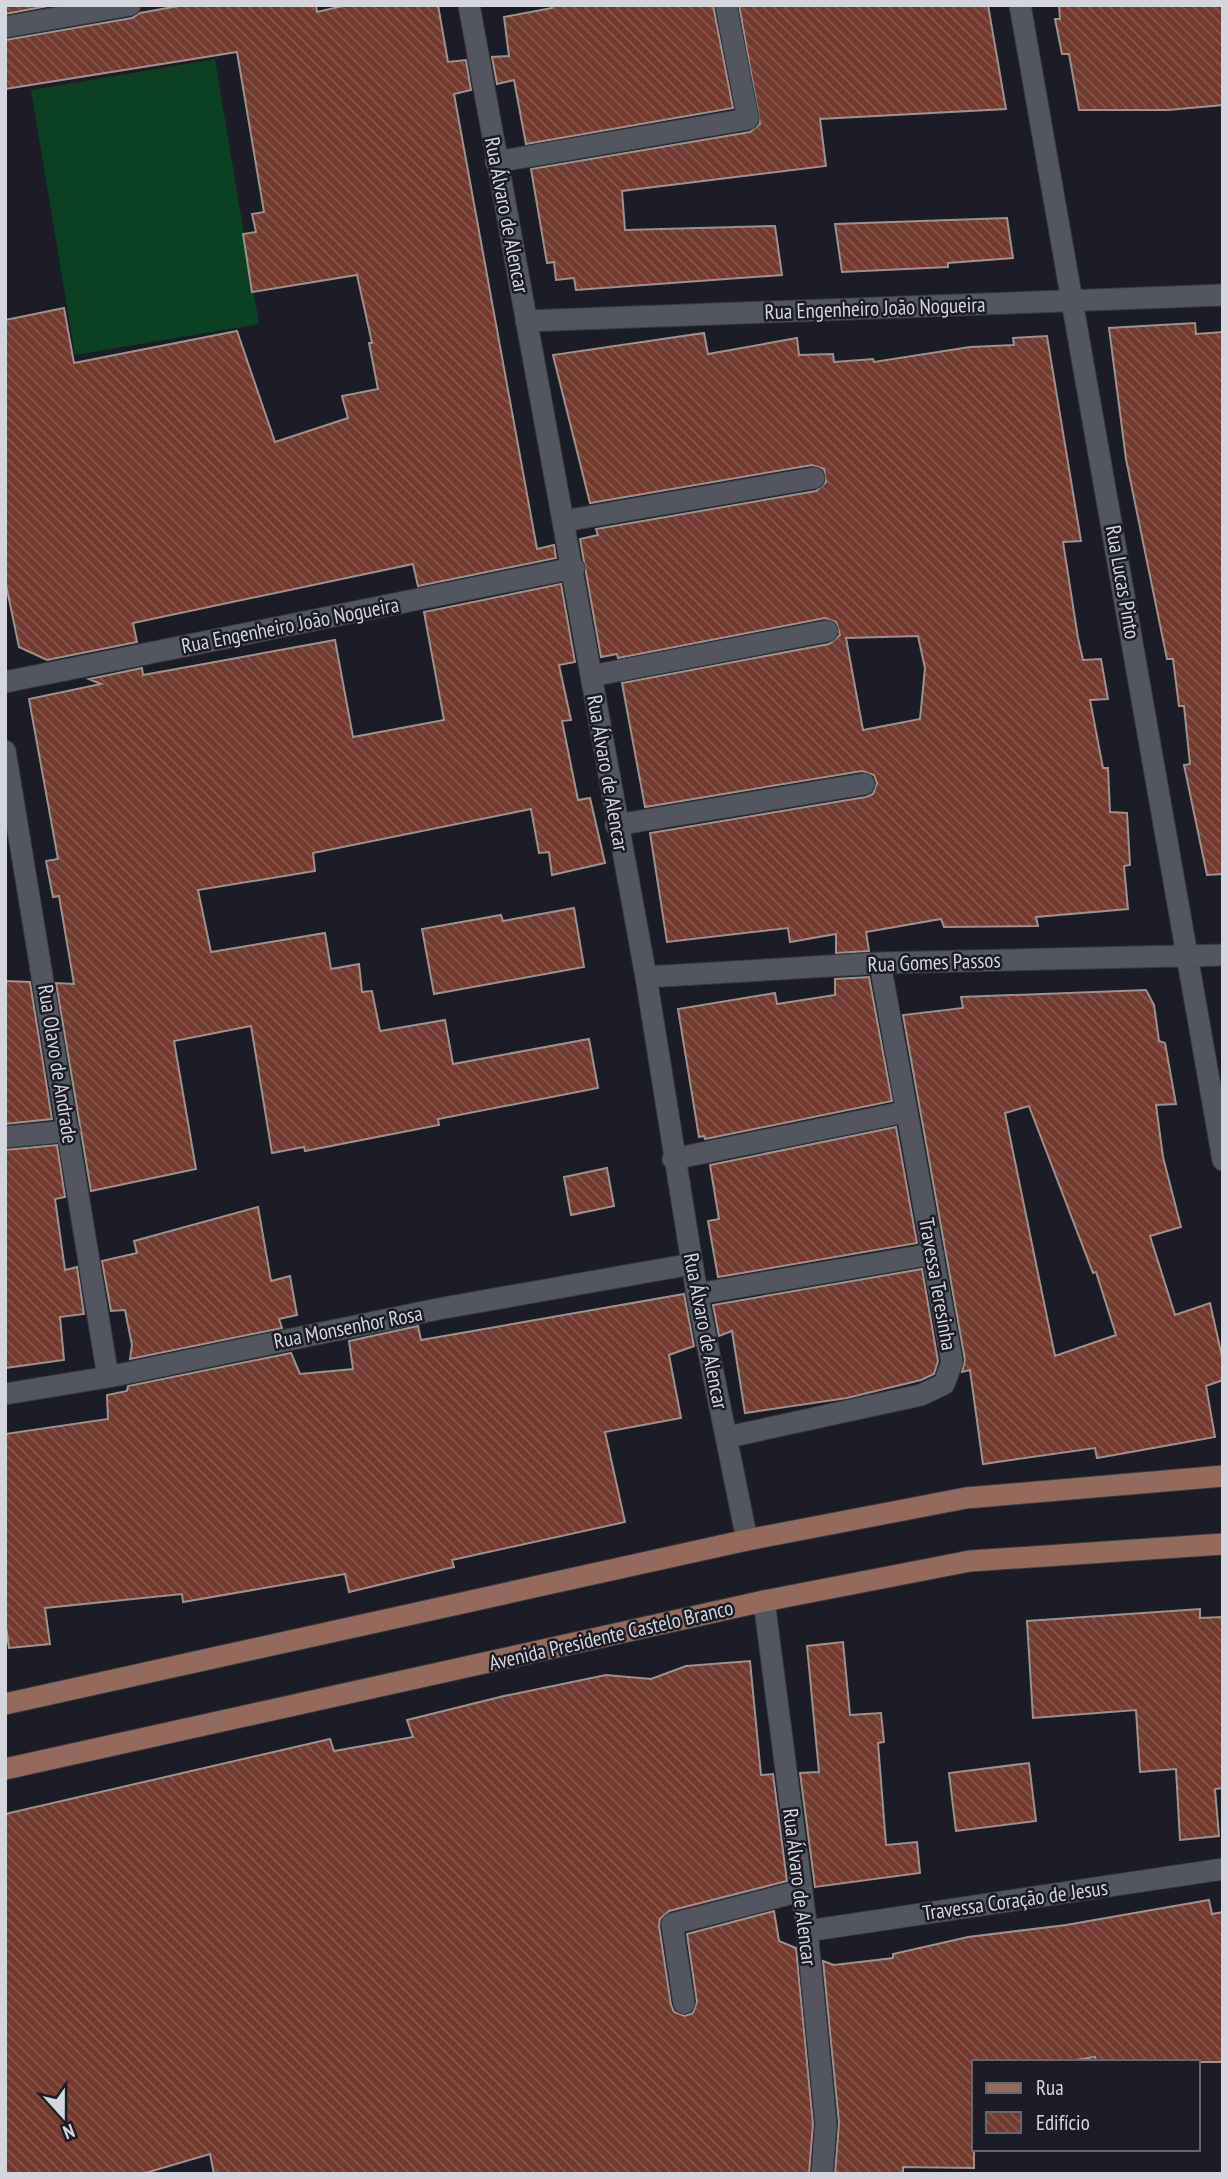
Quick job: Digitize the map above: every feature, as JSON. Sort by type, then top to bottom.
[{"type":"main road","points":[[5,1704],[747,1540],[966,1499],[1223,1476]]},
{"type":"main road","name":"Avenida Presidente Castelo Branco","points":[[5,1769],[764,1601],[970,1560],[1223,1544]]},
{"type":"street","points":[[5,27],[130,5]]},
{"type":"street","points":[[496,162],[748,119],[726,5]]},
{"type":"street","name":"Rua Lucas Pinto","points":[[1020,5],[1074,300],[1223,1160]]},
{"type":"street","name":"Rua Álvaro de Alencar","points":[[474,6],[496,162],[574,568],[616,825],[646,976],[673,1159],[697,1294],[747,1540]]},
{"type":"street","name":"Rua Engenheiro João Nogueira","points":[[526,321],[1223,295]]},
{"type":"street","points":[[564,521],[814,478]]},
{"type":"street","name":"Rua Engenheiro João Nogueira","points":[[5,682],[574,568]]},
{"type":"street","points":[[591,676],[827,631]]},
{"type":"street","name":"Rua Olavo de Andrade","points":[[5,751],[108,1377]]},
{"type":"street","points":[[616,825],[864,784]]},
{"type":"street","name":"Rua Gomes Passos","points":[[646,976],[880,963],[1223,956]]},
{"type":"street","name":"Travessa Teresinha","points":[[728,1437],[921,1395],[944,1384],[952,1362],[880,963]]},
{"type":"street","points":[[673,1159],[905,1112]]},
{"type":"street","points":[[5,1137],[69,1131]]},
{"type":"street","points":[[697,1294],[933,1254]]},
{"type":"street","name":"Rua Monsenhor Rosa","points":[[5,1394],[108,1377],[412,1314],[692,1264]]},
{"type":"street","name":"Rua Álvaro de Alencar","points":[[764,1601],[807,1931],[826,2124],[822,2174]]},
{"type":"street","name":"Travessa Coração de Jesus","points":[[807,1931],[1223,1869]]},
{"type":"street","points":[[684,2003],[672,1924],[801,1891]]},
{"type":"green space","points":[[215,59],[259,324],[75,355],[31,90]]},
{"type":"building","points":[[5,5],[53,5],[5,14]]},
{"type":"building","points":[[184,5],[316,5],[317,12],[347,5],[438,5],[448,62],[466,60],[471,90],[454,94],[537,549],[554,545],[556,558],[418,586],[413,564],[133,623],[137,642],[47,660],[19,647],[5,580],[5,320],[64,308],[74,363],[237,331],[275,442],[348,418],[342,396],[378,389],[369,343],[372,343],[357,275],[252,292],[243,234],[256,232],[252,214],[264,212],[237,52],[5,89],[5,40],[132,18],[140,13]]},
{"type":"building","points":[[551,5],[713,5],[733,108],[526,144],[514,80],[497,84],[492,57],[509,56],[504,17],[552,8]]},
{"type":"building","points":[[739,5],[988,5],[1006,109],[820,119],[826,166],[622,191],[625,230],[775,226],[782,275],[576,290],[574,278],[556,280],[554,262],[547,263],[531,169],[750,132],[760,124]]},
{"type":"building","points":[[1059,5],[1223,5],[1223,105],[1168,110],[1079,110],[1069,54],[1062,54],[1055,19],[1060,19]]},
{"type":"building","points":[[1007,218],[1013,258],[948,263],[948,267],[842,272],[835,224]]},
{"type":"building","points":[[1195,323],[1196,334],[1223,332],[1223,874],[1207,875],[1184,765],[1190,764],[1184,706],[1179,706],[1173,659],[1167,659],[1126,459],[1109,328]]},
{"type":"building","points":[[704,333],[708,354],[797,338],[799,355],[833,354],[834,362],[873,359],[874,362],[970,347],[1014,345],[1013,338],[1047,336],[1081,541],[1063,542],[1083,660],[1101,659],[1108,699],[1090,700],[1103,768],[1108,768],[1110,812],[1127,813],[1130,865],[1124,866],[1128,909],[1036,917],[1038,926],[944,927],[941,919],[866,932],[869,951],[836,953],[836,934],[790,942],[788,928],[667,942],[650,833],[866,797],[873,794],[877,783],[874,775],[862,771],[645,807],[622,683],[829,644],[840,635],[836,622],[825,618],[618,658],[617,654],[601,657],[580,539],[598,535],[596,529],[816,491],[826,482],[824,469],[812,465],[590,503],[553,355]],"holes":[[[918,636],[925,668],[920,719],[863,730],[846,638]]]},
{"type":"building","points":[[561,584],[575,662],[559,665],[571,720],[562,721],[578,800],[590,798],[605,863],[552,875],[549,852],[539,853],[531,809],[313,853],[315,871],[198,890],[211,952],[325,933],[331,969],[359,964],[362,992],[372,991],[380,1031],[445,1020],[453,1064],[589,1039],[598,1088],[438,1119],[439,1125],[305,1151],[304,1147],[272,1153],[251,1026],[174,1041],[196,1169],[91,1191],[56,983],[74,984],[59,896],[53,897],[46,861],[58,859],[29,699],[101,684],[89,679],[142,668],[143,675],[335,640],[353,737],[444,720],[424,612]]},
{"type":"building","points":[[574,908],[584,967],[434,994],[422,929],[501,915],[503,921]]},
{"type":"building","points":[[869,977],[892,1101],[705,1139],[704,1136],[699,1137],[678,1009],[775,993],[777,1004],[835,995],[835,979]]},
{"type":"building","points":[[5,981],[30,982],[52,1119],[5,1124]]},
{"type":"building","points":[[1146,990],[1154,1005],[1159,1041],[1165,1043],[1176,1104],[1156,1105],[1163,1157],[1181,1227],[1150,1236],[1175,1315],[1210,1303],[1223,1361],[1223,1380],[1206,1386],[1215,1437],[1097,1458],[1095,1448],[983,1464],[970,1370],[962,1372],[965,1360],[903,1015],[963,1008],[961,997]],"holes":[[[1029,1106],[1093,1273],[1096,1272],[1116,1335],[1055,1356],[1005,1113]]]},
{"type":"building","points":[[896,1127],[917,1243],[718,1277],[708,1221],[719,1219],[710,1165]]},
{"type":"building","points":[[57,1145],[65,1197],[55,1199],[65,1270],[77,1267],[84,1314],[60,1317],[64,1360],[5,1368],[5,1150]]},
{"type":"building","points":[[607,1168],[614,1206],[571,1215],[564,1177]]},
{"type":"building","points":[[258,1207],[271,1281],[290,1276],[297,1315],[279,1319],[282,1328],[130,1359],[132,1345],[125,1310],[111,1311],[102,1261],[137,1253],[134,1241]]},
{"type":"building","points":[[922,1269],[938,1361],[934,1374],[921,1380],[847,1398],[745,1413],[732,1331],[719,1336],[713,1305]]},
{"type":"building","points":[[684,1294],[694,1346],[669,1355],[681,1418],[605,1432],[625,1522],[452,1560],[454,1567],[349,1592],[345,1574],[183,1602],[182,1594],[45,1608],[50,1644],[9,1648],[5,1620],[5,1434],[108,1419],[107,1395],[127,1391],[128,1386],[291,1353],[300,1374],[353,1369],[349,1341],[418,1326],[421,1340]]},
{"type":"building","points":[[1200,1609],[1200,1618],[1223,1617],[1223,1788],[1215,1789],[1219,1836],[1180,1840],[1176,1769],[1140,1772],[1136,1710],[1033,1718],[1027,1621]]},
{"type":"building","points":[[843,1642],[850,1715],[881,1713],[884,1742],[878,1743],[886,1845],[917,1842],[920,1873],[815,1887],[800,1773],[819,1772],[807,1646]]},
{"type":"building","points":[[750,1661],[761,1775],[773,1774],[787,1881],[669,1911],[660,1919],[659,1926],[671,2005],[674,2012],[685,2016],[693,2013],[697,2002],[687,1934],[774,1911],[779,1941],[796,1948],[813,2124],[809,2174],[214,2174],[210,2154],[142,2174],[5,2174],[5,1814],[330,1739],[334,1751],[413,1737],[407,1720],[606,1675],[651,1679],[686,1666]]},
{"type":"building","points":[[1029,1763],[1036,1821],[956,1831],[949,1773]]},
{"type":"building","points":[[1209,1900],[1212,1914],[1223,1912],[1223,2062],[1096,2060],[1095,2057],[1076,2060],[972,2060],[974,2168],[903,2167],[903,2174],[835,2174],[839,2123],[823,1961],[834,1965],[893,1958],[893,1954],[968,1937],[1066,1925]]}]
